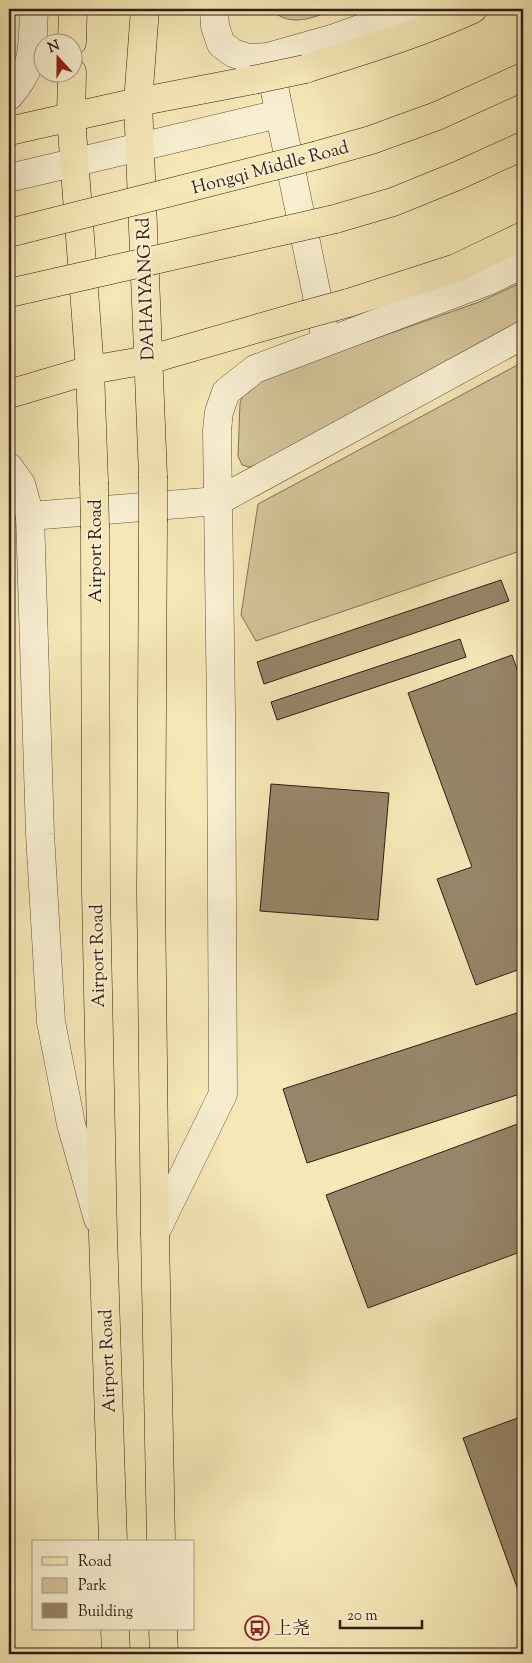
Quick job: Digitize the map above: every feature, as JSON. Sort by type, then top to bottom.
[{"type":"main road","points":[[72,32],[73,9]]},
{"type":"main road","name":"DAHAIYANG Rd","points":[[145,9],[138,102],[153,476],[151,893],[155,1233]]},
{"type":"main road","points":[[9,131],[138,102],[305,69],[413,33],[473,9]]},
{"type":"main road","name":"Hongqi Middle Road","points":[[9,233],[371,140],[437,116],[523,77]]},
{"type":"main road","points":[[72,82],[71,117],[90,370]]},
{"type":"main road","points":[[9,293],[335,219],[393,202],[523,146]]},
{"type":"main road","points":[[9,394],[90,370],[148,360],[348,303],[456,268],[523,236]]},
{"type":"main road","name":"Airport Road","points":[[90,370],[95,528],[96,892],[103,1235],[113,1540]]},
{"type":"main road","points":[[155,1233],[162,1540]]},
{"type":"main road","points":[[115,1630],[116,1654]]},
{"type":"main road","points":[[163,1630],[164,1654]]},
{"type":"lane","points":[[9,96],[26,73],[30,63],[34,9]]},
{"type":"lane","points":[[214,9],[215,26],[221,44],[233,53],[248,58],[268,56],[334,38],[415,9]]},
{"type":"lane","points":[[268,56],[326,341]]},
{"type":"lane","points":[[9,178],[279,114]]},
{"type":"lane","points":[[155,1233],[223,1094],[217,430],[219,412],[226,392],[255,369],[488,280],[523,264]]},
{"type":"lane","points":[[30,516],[218,501],[523,335]]},
{"type":"lane","points":[[9,467],[21,484],[30,516],[40,834],[51,1022],[71,1124],[103,1235]]},
{"type":"green space","points":[[271,9],[336,9],[311,18],[294,20],[286,19]]},
{"type":"green space","points":[[523,282],[523,320],[260,465],[249,467],[242,465],[238,456],[240,403],[245,389],[255,381],[479,302]]},
{"type":"green space","points":[[523,362],[523,550],[256,641],[241,615],[258,504]]},
{"type":"building","points":[[501,580],[509,601],[264,684],[257,662]]},
{"type":"building","points":[[460,639],[466,657],[277,720],[271,702]]},
{"type":"building","points":[[512,655],[523,686],[523,968],[476,985],[437,879],[472,867],[408,693]]},
{"type":"building","points":[[271,784],[389,793],[378,920],[260,911]]},
{"type":"building","points":[[523,1011],[523,1093],[307,1163],[283,1089]]},
{"type":"building","points":[[523,1122],[523,1251],[368,1308],[326,1195]]},
{"type":"building","points":[[523,1416],[523,1604],[463,1438]]},
{"type":"place","name":"上尧","points":[[257,1628]]}]
